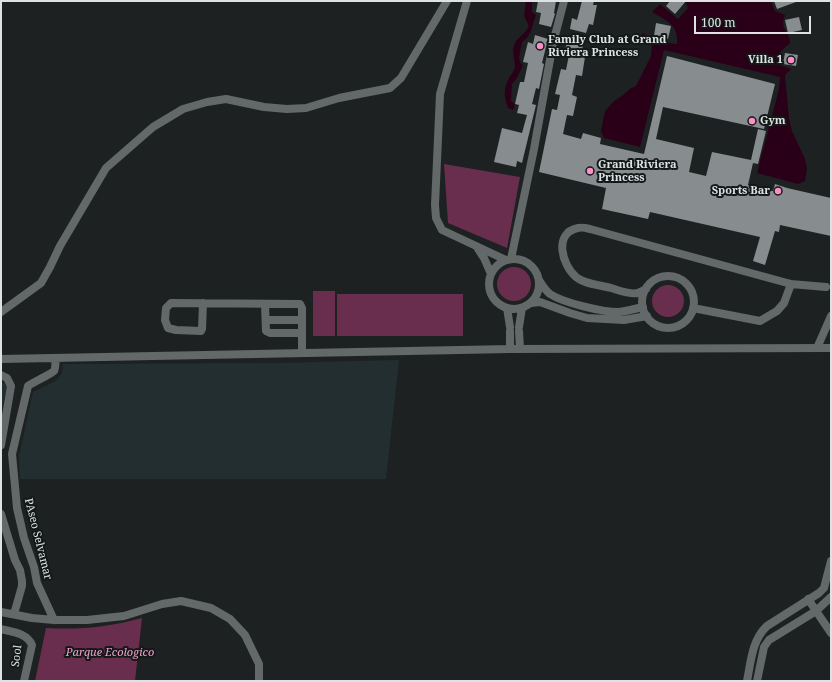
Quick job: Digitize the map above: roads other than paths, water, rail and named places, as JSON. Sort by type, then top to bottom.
[{"type":"street","points":[[1,312],[41,283],[60,246],[106,168],[153,127],[183,109],[206,102],[226,99],[264,107],[287,109],[306,108],[339,98],[390,88],[401,78],[447,1]]},
{"type":"street","points":[[467,1],[440,94],[435,205],[436,218],[442,230],[476,247],[509,260]]},
{"type":"street","points":[[509,260],[534,149],[553,43],[564,1]]},
{"type":"street","points":[[646,289],[637,293],[588,282],[577,278],[568,269],[563,258],[562,249],[564,237],[569,232],[579,227],[590,229],[791,284],[826,287]]},
{"type":"street","points":[[476,247],[484,258],[490,274]]},
{"type":"street","points":[[643,307],[624,311],[602,310],[564,301],[550,294],[538,280],[533,268],[526,262],[516,259],[497,265],[490,274],[488,285],[493,299],[500,306],[510,309],[522,308],[531,303],[540,302],[587,318],[624,320],[647,316]]},
{"type":"street","points":[[670,276],[679,279],[689,287],[693,295],[693,308],[688,319],[681,325],[670,328],[661,327],[653,323],[647,316],[643,307],[643,298],[646,289],[653,281],[661,277],[670,276]]},
{"type":"street","points":[[531,303],[536,296],[538,280]]},
{"type":"street","points":[[693,308],[760,321],[777,311],[784,303],[791,284]]},
{"type":"street","points":[[203,303],[201,330],[176,330],[168,328],[165,320],[166,308],[172,303],[203,303],[265,304],[300,304],[302,308],[302,353]]},
{"type":"street","points":[[265,304],[266,331],[270,333],[302,333]]},
{"type":"street","points":[[507,308],[515,329],[520,349]]},
{"type":"street","points":[[510,349],[522,308]]},
{"type":"street","points":[[818,348],[831,316]]},
{"type":"street","points":[[266,320],[302,320]]},
{"type":"street","points":[[1,359],[510,349],[831,348]]},
{"type":"street","name":"PAseo Selvamar","points":[[54,620],[37,582],[34,567],[24,538],[17,508],[12,454],[28,386],[53,373],[55,370],[56,358]]},
{"type":"street","points":[[1,375],[7,378],[11,386],[1,445]]},
{"type":"street","points":[[1,514],[15,560],[20,570],[22,581],[14,614]]},
{"type":"street","points":[[747,681],[753,651],[757,638],[761,632],[767,626],[819,593],[824,588],[831,561]]},
{"type":"street","points":[[757,681],[764,647],[769,640],[816,611],[831,597]]},
{"type":"street","points":[[808,599],[831,633]]},
{"type":"street","points":[[1,612],[32,618],[87,620],[124,616],[162,604],[181,601],[211,608],[230,619],[245,635],[259,664],[259,681]]},
{"type":"street","name":"Sool","points":[[1,629],[25,636],[30,641],[32,646],[24,681]]},
{"type":"place","name":"Family Club at Grand Riviera Princess","points":[[540,46]]},
{"type":"place","name":"Villa 1","points":[[791,60]]},
{"type":"place","name":"Gym","points":[[752,121]]},
{"type":"place","name":"Grand Riviera Princess","points":[[590,171]]},
{"type":"place","name":"Sports Bar","points":[[778,191]]},
{"type":"park label","name":"Parque Ecologico","points":[[110,653]]}]
